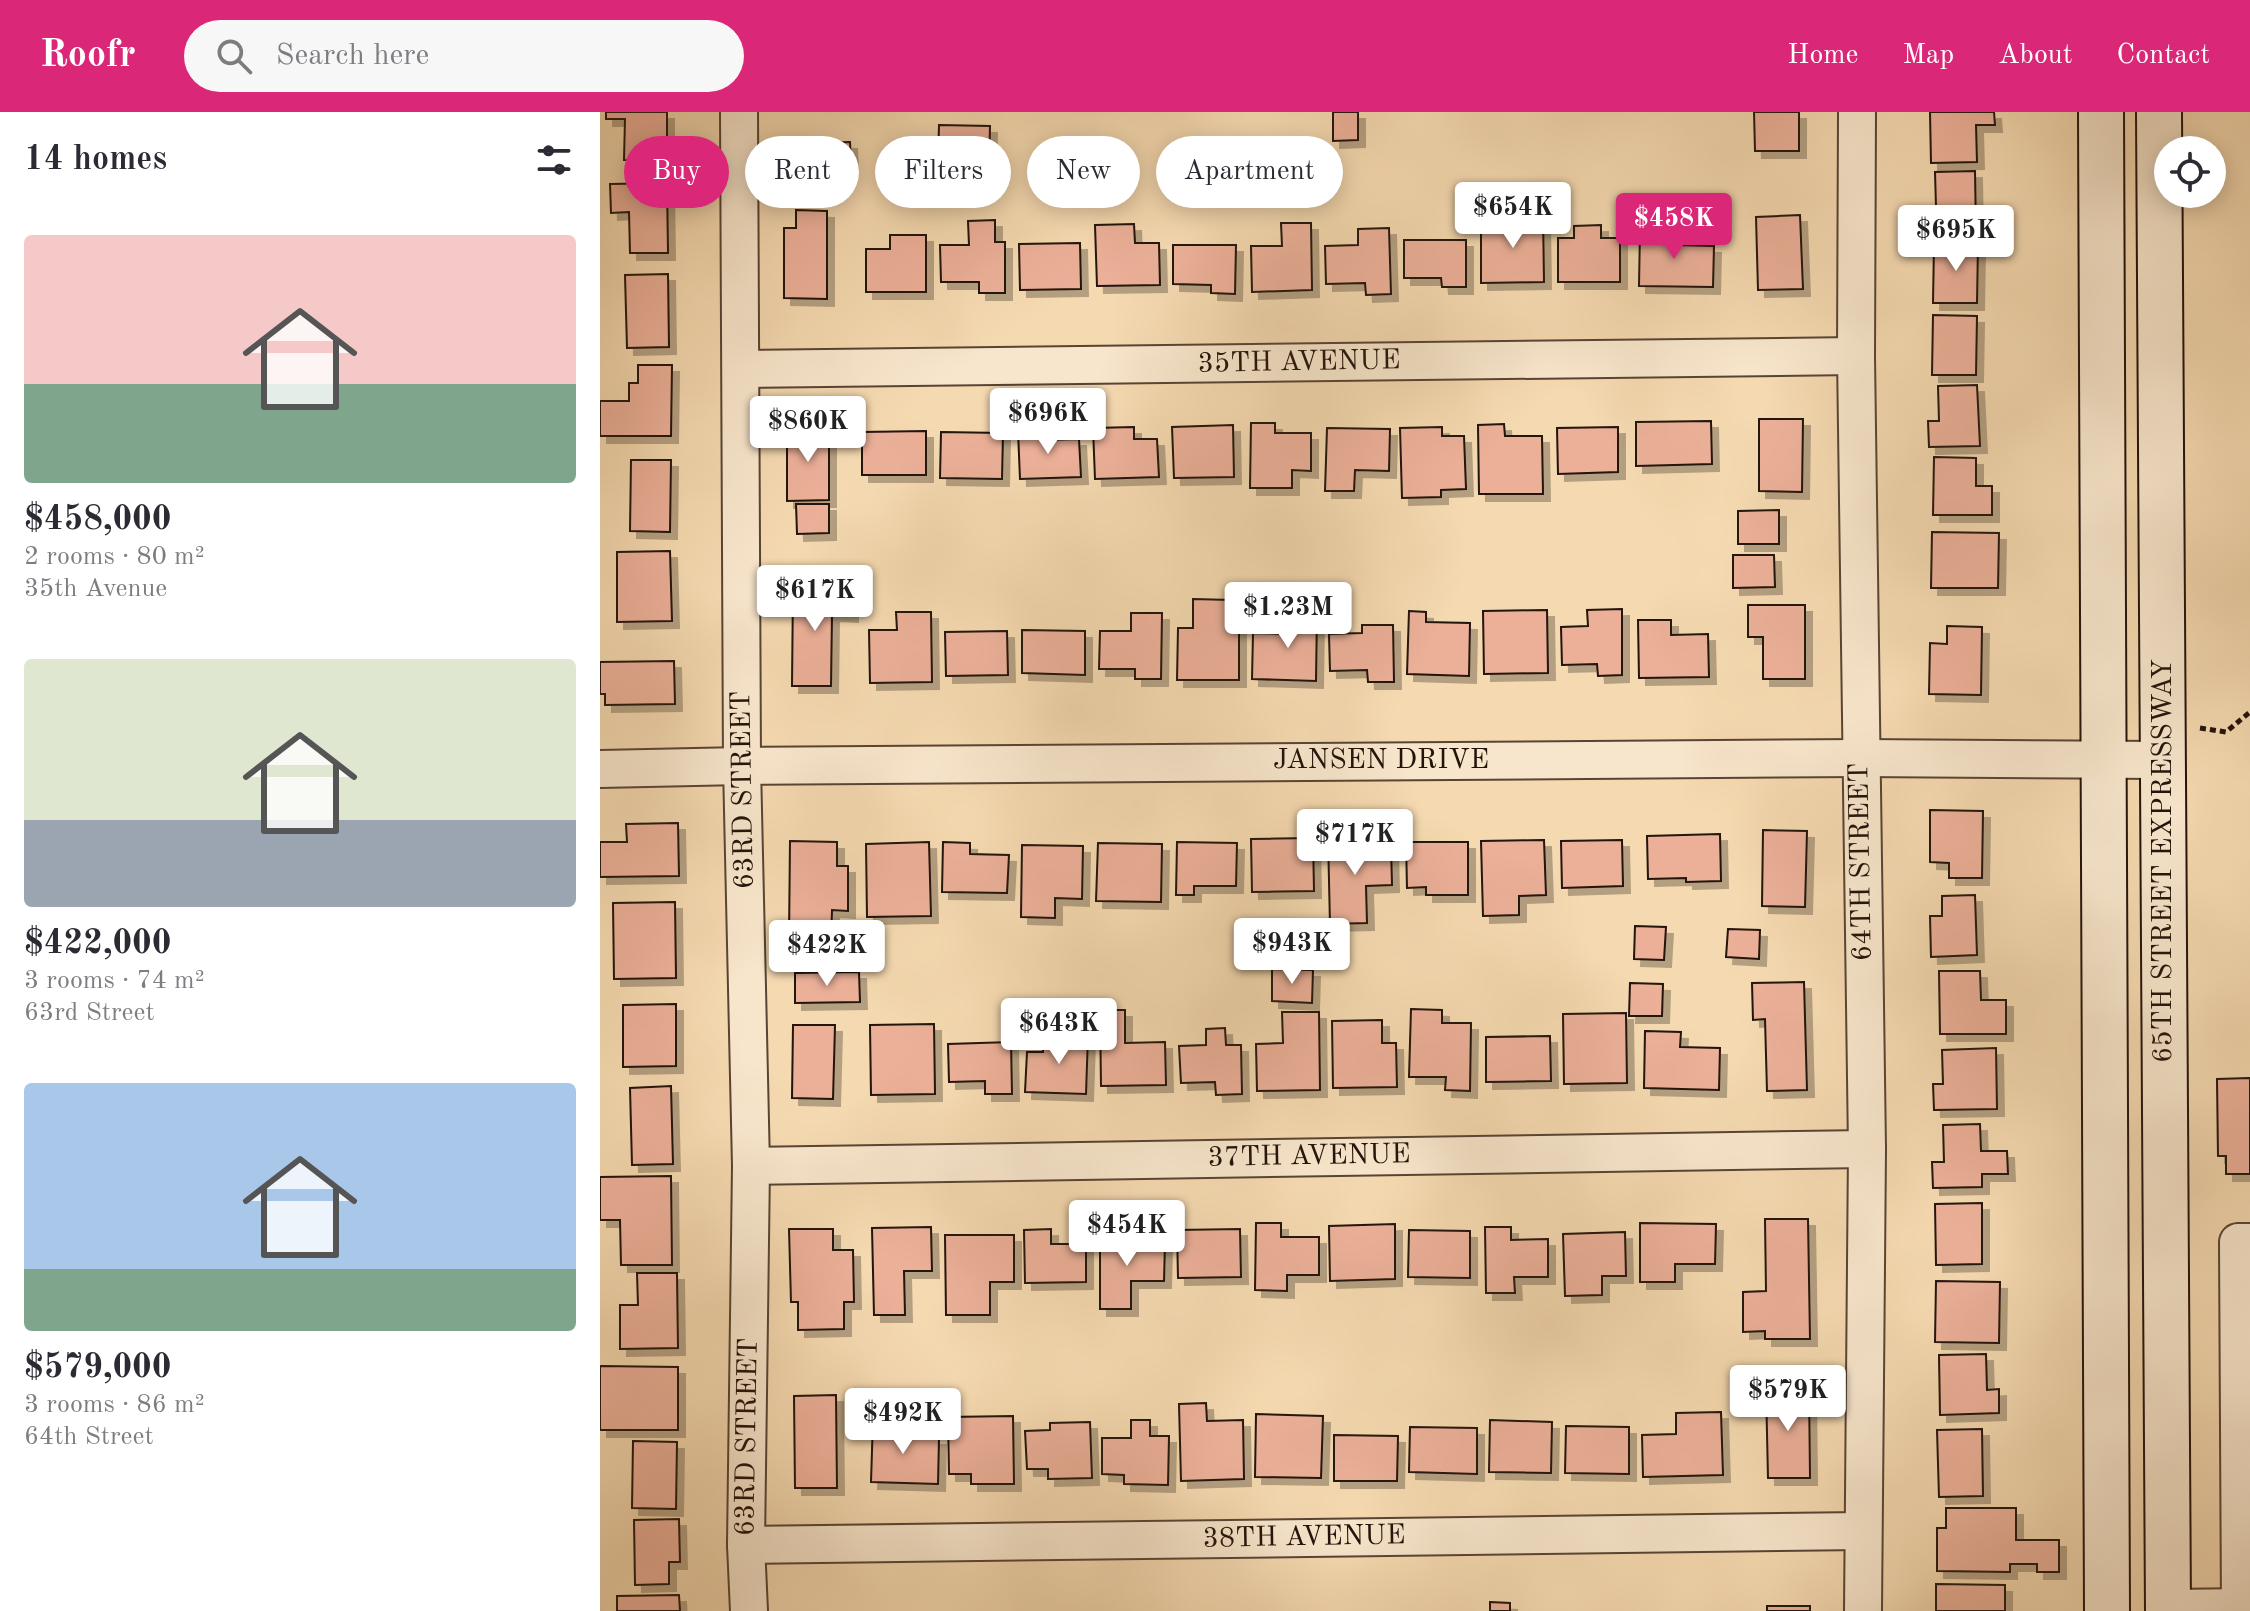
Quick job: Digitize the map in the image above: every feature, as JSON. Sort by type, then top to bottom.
[{"type":"main road","name":"65TH STREET EXPRESSWAY","points":[[2101,112],[2107,1611]]},
{"type":"main road","name":"65TH STREET EXPRESSWAY","points":[[2159,112],[2168,1610]]},
{"type":"street","name":"63RD STREET","points":[[739,112],[742,766],[751,1166],[746,1545],[749,1611]]},
{"type":"street","name":"64TH STREET","points":[[1857,112],[1856,356],[1867,1149],[1863,1611]]},
{"type":"street","name":"35TH AVENUE","points":[[742,369],[1856,356]]},
{"type":"street","name":"JANSEN DRIVE","points":[[600,769],[1861,758],[2105,760],[2163,742]]},
{"type":"street","name":"37TH AVENUE","points":[[751,1166],[1867,1149]]},
{"type":"street","points":[[2168,1610],[2243,1609],[2244,1242]]},
{"type":"street","name":"38TH AVENUE","points":[[746,1545],[1862,1531]]},
{"type":"path","points":[[2163,742],[2226,732],[2250,712]]},
{"type":"building","points":[[606,112],[667,112],[667,136],[625,136],[625,119],[606,119]]},
{"type":"building","points":[[1333,112],[1358,112],[1358,140],[1343,141],[1343,136],[1333,136]]},
{"type":"building","points":[[1754,112],[1799,112],[1799,151],[1755,151]]},
{"type":"building","points":[[1930,112],[1994,112],[1995,125],[1976,125],[1977,162],[1931,163]]},
{"type":"building","points":[[939,125],[990,126],[990,136],[939,136]]},
{"type":"building","points":[[1975,171],[1976,231],[1927,232],[1926,208],[1936,207],[1935,172]]},
{"type":"building","points":[[610,184],[624,184],[624,208],[667,208],[668,253],[630,253],[629,212],[611,213]]},
{"type":"building","points":[[796,210],[827,211],[827,299],[784,298],[784,228],[796,228]]},
{"type":"building","points":[[1543,215],[1544,282],[1481,283],[1481,228],[1495,228],[1495,216]]},
{"type":"building","points":[[1800,215],[1803,289],[1758,290],[1756,217]]},
{"type":"building","points":[[995,220],[995,242],[1005,242],[1005,293],[979,293],[979,282],[941,282],[940,245],[969,245],[968,221]]},
{"type":"building","points":[[1281,223],[1311,223],[1312,290],[1252,292],[1251,246],[1282,246]]},
{"type":"building","points":[[1134,224],[1135,243],[1159,243],[1160,285],[1097,286],[1095,225]]},
{"type":"building","points":[[1601,225],[1601,238],[1620,238],[1620,282],[1558,282],[1558,238],[1574,238],[1574,226]]},
{"type":"building","points":[[1389,228],[1391,294],[1366,295],[1365,283],[1326,284],[1325,246],[1358,245],[1358,229]]},
{"type":"building","points":[[1640,230],[1678,230],[1677,245],[1714,246],[1713,287],[1639,286]]},
{"type":"building","points":[[890,235],[926,235],[926,292],[866,292],[866,249],[890,249]]},
{"type":"building","points":[[1404,240],[1466,240],[1466,287],[1442,287],[1441,278],[1404,278]]},
{"type":"building","points":[[1080,243],[1081,289],[1020,290],[1019,244]]},
{"type":"building","points":[[1934,243],[1978,243],[1977,303],[1933,303]]},
{"type":"building","points":[[1173,245],[1236,245],[1235,294],[1211,293],[1211,285],[1173,284]]},
{"type":"building","points":[[668,274],[669,347],[627,348],[625,275]]},
{"type":"building","points":[[1933,315],[1977,316],[1976,375],[1932,375]]},
{"type":"building","points":[[638,365],[672,365],[671,436],[600,436],[600,401],[629,401],[629,383],[638,383]]},
{"type":"building","points":[[1977,385],[1980,446],[1929,447],[1928,421],[1939,421],[1938,386]]},
{"type":"building","points":[[1759,419],[1803,419],[1802,492],[1759,491]]},
{"type":"building","points":[[1711,421],[1712,464],[1636,466],[1636,422]]},
{"type":"building","points":[[1251,423],[1275,423],[1275,433],[1311,433],[1311,471],[1292,470],[1292,488],[1250,488]]},
{"type":"building","points":[[1504,424],[1505,436],[1542,436],[1543,494],[1479,494],[1478,425]]},
{"type":"building","points":[[1233,425],[1234,477],[1174,478],[1172,427]]},
{"type":"building","points":[[1134,427],[1134,439],[1157,439],[1159,477],[1095,479],[1093,428]]},
{"type":"building","points":[[1442,427],[1442,436],[1464,436],[1466,489],[1441,490],[1441,497],[1402,498],[1400,428]]},
{"type":"building","points":[[1618,427],[1618,472],[1558,474],[1557,428]]},
{"type":"building","points":[[787,428],[829,428],[829,500],[787,501]]},
{"type":"building","points":[[1327,428],[1390,429],[1389,471],[1355,470],[1354,491],[1325,491]]},
{"type":"building","points":[[1044,429],[1045,440],[1079,439],[1081,477],[1020,479],[1018,431]]},
{"type":"building","points":[[926,431],[926,475],[862,475],[862,432]]},
{"type":"building","points":[[941,432],[1003,433],[1002,479],[940,478]]},
{"type":"building","points":[[1934,457],[1976,458],[1976,486],[1992,486],[1992,515],[1933,515]]},
{"type":"building","points":[[631,460],[671,460],[670,532],[630,531]]},
{"type":"building","points":[[796,504],[829,504],[829,533],[797,534]]},
{"type":"building","points":[[1779,510],[1779,544],[1738,544],[1738,511]]},
{"type":"building","points":[[1932,532],[1999,533],[1998,588],[1931,588]]},
{"type":"building","points":[[670,551],[672,621],[617,622],[617,552]]},
{"type":"building","points":[[1733,555],[1774,555],[1775,587],[1733,588]]},
{"type":"building","points":[[793,587],[851,588],[851,615],[832,614],[831,686],[792,686]]},
{"type":"building","points":[[1193,599],[1231,600],[1230,626],[1239,626],[1239,680],[1177,680],[1178,628],[1193,628]]},
{"type":"building","points":[[1748,605],[1805,605],[1805,679],[1763,679],[1763,637],[1748,637]]},
{"type":"building","points":[[1622,609],[1622,675],[1598,676],[1597,664],[1562,665],[1561,627],[1588,626],[1587,610]]},
{"type":"building","points":[[1286,610],[1317,611],[1316,681],[1252,679],[1253,633],[1286,634]]},
{"type":"building","points":[[1547,610],[1548,673],[1484,674],[1483,611]]},
{"type":"building","points":[[1409,611],[1426,612],[1426,622],[1470,623],[1469,676],[1407,674]]},
{"type":"building","points":[[896,612],[931,612],[932,682],[870,683],[869,630],[897,630]]},
{"type":"building","points":[[1131,613],[1162,613],[1161,679],[1135,679],[1135,669],[1099,669],[1100,631],[1131,631]]},
{"type":"building","points":[[1638,620],[1671,620],[1671,635],[1708,634],[1709,677],[1639,678]]},
{"type":"building","points":[[1362,625],[1393,625],[1394,682],[1368,682],[1367,670],[1330,671],[1329,634],[1362,633]]},
{"type":"building","points":[[1947,626],[1982,627],[1981,695],[1929,694],[1930,643],[1947,644]]},
{"type":"building","points":[[1022,630],[1085,631],[1085,675],[1022,673]]},
{"type":"building","points":[[1007,631],[1008,675],[946,676],[945,632]]},
{"type":"building","points":[[674,661],[675,704],[605,705],[605,694],[600,694],[600,662]]},
{"type":"building","points":[[1930,810],[1983,811],[1982,878],[1949,878],[1949,863],[1930,862]]},
{"type":"building","points":[[678,823],[679,876],[600,877],[600,842],[627,842],[626,824]]},
{"type":"building","points":[[1763,830],[1807,831],[1805,907],[1762,906]]},
{"type":"building","points":[[1720,834],[1721,881],[1648,879],[1647,836]]},
{"type":"building","points":[[1358,836],[1359,847],[1391,846],[1392,885],[1366,886],[1367,923],[1330,924],[1328,837]]},
{"type":"building","points":[[1313,838],[1314,891],[1252,892],[1251,839]]},
{"type":"building","points":[[1544,840],[1546,895],[1519,896],[1519,915],[1483,916],[1481,841]]},
{"type":"building","points":[[1622,840],[1623,886],[1562,888],[1561,841]]},
{"type":"building","points":[[790,841],[837,842],[837,866],[848,866],[848,911],[832,910],[831,940],[789,939]]},
{"type":"building","points":[[929,842],[931,916],[867,917],[866,844]]},
{"type":"building","points":[[943,842],[970,843],[970,854],[1009,855],[1007,893],[942,892]]},
{"type":"building","points":[[1177,842],[1237,843],[1236,886],[1194,886],[1194,895],[1176,895]]},
{"type":"building","points":[[1406,842],[1468,842],[1468,895],[1426,895],[1426,887],[1407,888]]},
{"type":"building","points":[[1098,843],[1162,844],[1161,902],[1096,901]]},
{"type":"building","points":[[1022,845],[1083,846],[1082,899],[1055,898],[1055,918],[1021,917]]},
{"type":"building","points":[[1975,895],[1977,955],[1931,957],[1930,916],[1942,916],[1942,896]]},
{"type":"building","points":[[675,902],[676,978],[614,979],[613,903]]},
{"type":"building","points":[[1635,926],[1666,927],[1664,960],[1634,959]]},
{"type":"building","points":[[1728,929],[1760,930],[1759,959],[1726,957]]},
{"type":"building","points":[[1272,969],[1313,970],[1312,1003],[1272,1001]]},
{"type":"building","points":[[1939,971],[1980,971],[1981,1000],[2006,1000],[2006,1034],[1940,1034]]},
{"type":"building","points":[[859,972],[860,1002],[795,1003],[795,973]]},
{"type":"building","points":[[1804,982],[1807,1090],[1767,1091],[1765,1019],[1753,1020],[1752,983]]},
{"type":"building","points":[[1630,983],[1663,984],[1662,1016],[1629,1016]]},
{"type":"building","points":[[676,1004],[676,1066],[623,1067],[623,1005]]},
{"type":"building","points":[[1411,1009],[1442,1010],[1442,1023],[1471,1023],[1470,1091],[1445,1090],[1446,1077],[1409,1077]]},
{"type":"building","points":[[1100,1010],[1125,1010],[1125,1043],[1165,1042],[1166,1085],[1101,1086]]},
{"type":"building","points":[[1282,1012],[1319,1012],[1320,1090],[1257,1091],[1256,1044],[1283,1043]]},
{"type":"building","points":[[1626,1013],[1627,1083],[1564,1084],[1563,1014]]},
{"type":"building","points":[[1382,1020],[1382,1043],[1396,1043],[1397,1087],[1333,1088],[1332,1021]]},
{"type":"building","points":[[934,1024],[935,1094],[871,1095],[870,1025]]},
{"type":"building","points":[[793,1025],[835,1025],[833,1099],[792,1098]]},
{"type":"building","points":[[1225,1028],[1226,1045],[1241,1045],[1242,1094],[1216,1095],[1215,1082],[1181,1083],[1179,1046],[1206,1045],[1206,1029]]},
{"type":"building","points":[[1645,1031],[1681,1032],[1680,1047],[1720,1048],[1719,1090],[1644,1088]]},
{"type":"building","points":[[1043,1034],[1088,1035],[1086,1094],[1025,1092],[1027,1052],[1043,1052]]},
{"type":"building","points":[[1550,1036],[1551,1081],[1486,1082],[1486,1037]]},
{"type":"building","points":[[1011,1042],[1012,1094],[985,1094],[985,1081],[949,1082],[948,1044]]},
{"type":"building","points":[[1996,1048],[1997,1109],[1934,1110],[1933,1084],[1943,1084],[1942,1050]]},
{"type":"building","points":[[2250,1078],[2250,1174],[2226,1174],[2226,1156],[2218,1156],[2217,1079]]},
{"type":"building","points":[[671,1086],[673,1164],[632,1165],[630,1088]]},
{"type":"building","points":[[1980,1124],[1981,1151],[2007,1151],[2008,1174],[1982,1174],[1982,1187],[1933,1188],[1932,1162],[1944,1162],[1943,1125]]},
{"type":"building","points":[[671,1176],[672,1265],[621,1265],[620,1220],[600,1220],[600,1177]]},
{"type":"building","points":[[1982,1203],[1982,1264],[1936,1265],[1935,1204]]},
{"type":"building","points":[[1765,1219],[1808,1219],[1810,1339],[1765,1339],[1765,1331],[1743,1332],[1743,1292],[1766,1291]]},
{"type":"building","points":[[1256,1223],[1281,1223],[1281,1237],[1319,1237],[1319,1275],[1287,1275],[1287,1291],[1255,1290]]},
{"type":"building","points":[[1640,1223],[1716,1224],[1715,1264],[1675,1264],[1675,1282],[1640,1282]]},
{"type":"building","points":[[1395,1224],[1395,1279],[1330,1281],[1329,1226]]},
{"type":"building","points":[[931,1227],[932,1271],[904,1271],[905,1315],[874,1315],[872,1228]]},
{"type":"building","points":[[1485,1227],[1511,1227],[1511,1240],[1548,1239],[1548,1277],[1514,1277],[1515,1293],[1486,1293]]},
{"type":"building","points":[[789,1229],[833,1229],[833,1250],[853,1250],[854,1302],[844,1302],[844,1329],[798,1330],[798,1302],[791,1302]]},
{"type":"building","points":[[1051,1229],[1051,1244],[1086,1244],[1086,1282],[1025,1283],[1024,1230]]},
{"type":"building","points":[[1240,1229],[1241,1277],[1178,1278],[1177,1230]]},
{"type":"building","points":[[1409,1230],[1470,1231],[1470,1278],[1408,1277]]},
{"type":"building","points":[[1100,1231],[1127,1231],[1127,1243],[1165,1243],[1164,1281],[1131,1281],[1131,1309],[1100,1309]]},
{"type":"building","points":[[1625,1232],[1626,1276],[1602,1276],[1602,1295],[1565,1296],[1563,1234]]},
{"type":"building","points":[[945,1235],[1014,1235],[1014,1282],[990,1282],[990,1315],[946,1315]]},
{"type":"building","points":[[637,1273],[677,1273],[678,1348],[620,1349],[620,1305],[638,1305]]},
{"type":"building","points":[[1936,1281],[2000,1282],[1999,1343],[1935,1342]]},
{"type":"building","points":[[1986,1354],[1987,1390],[1999,1389],[1999,1413],[1940,1415],[1939,1355]]},
{"type":"building","points":[[600,1366],[678,1367],[678,1430],[600,1430]]},
{"type":"building","points":[[1809,1387],[1810,1478],[1768,1478],[1766,1388]]},
{"type":"building","points":[[836,1395],[837,1488],[795,1488],[794,1396]]},
{"type":"building","points":[[1206,1403],[1207,1421],[1243,1420],[1244,1479],[1181,1481],[1179,1404]]},
{"type":"building","points":[[1721,1412],[1723,1475],[1643,1477],[1642,1435],[1676,1434],[1676,1413]]},
{"type":"building","points":[[1256,1414],[1323,1416],[1321,1478],[1255,1477]]},
{"type":"building","points":[[1013,1416],[1014,1484],[971,1484],[971,1474],[949,1474],[948,1417]]},
{"type":"building","points":[[873,1419],[902,1419],[902,1438],[939,1438],[938,1484],[871,1482]]},
{"type":"building","points":[[1131,1420],[1150,1420],[1150,1436],[1169,1436],[1168,1485],[1124,1484],[1124,1475],[1102,1474],[1102,1438],[1131,1438]]},
{"type":"building","points":[[1490,1420],[1552,1422],[1551,1473],[1489,1472]]},
{"type":"building","points":[[1090,1422],[1092,1478],[1048,1479],[1048,1469],[1027,1469],[1025,1431],[1050,1430],[1050,1423]]},
{"type":"building","points":[[1566,1426],[1629,1427],[1629,1474],[1565,1473]]},
{"type":"building","points":[[1410,1427],[1477,1428],[1477,1474],[1409,1472]]},
{"type":"building","points":[[1982,1429],[1983,1496],[1939,1497],[1937,1430]]},
{"type":"building","points":[[1334,1435],[1398,1436],[1397,1481],[1334,1481]]},
{"type":"building","points":[[633,1441],[677,1442],[676,1509],[632,1508]]},
{"type":"building","points":[[1946,1508],[2016,1508],[2016,1540],[2059,1540],[2059,1572],[2037,1572],[2037,1564],[2010,1564],[2010,1572],[1937,1571],[1937,1528],[1946,1528]]},
{"type":"building","points":[[679,1519],[680,1562],[669,1562],[669,1584],[635,1585],[634,1520]]},
{"type":"building","points":[[1936,1584],[2005,1585],[2005,1611],[1936,1611]]},
{"type":"building","points":[[679,1595],[680,1611],[617,1611],[617,1596]]},
{"type":"building","points":[[1490,1602],[1510,1603],[1510,1611],[1490,1611]]},
{"type":"building","points":[[1767,1606],[1810,1606],[1810,1611],[1767,1611]]}]
